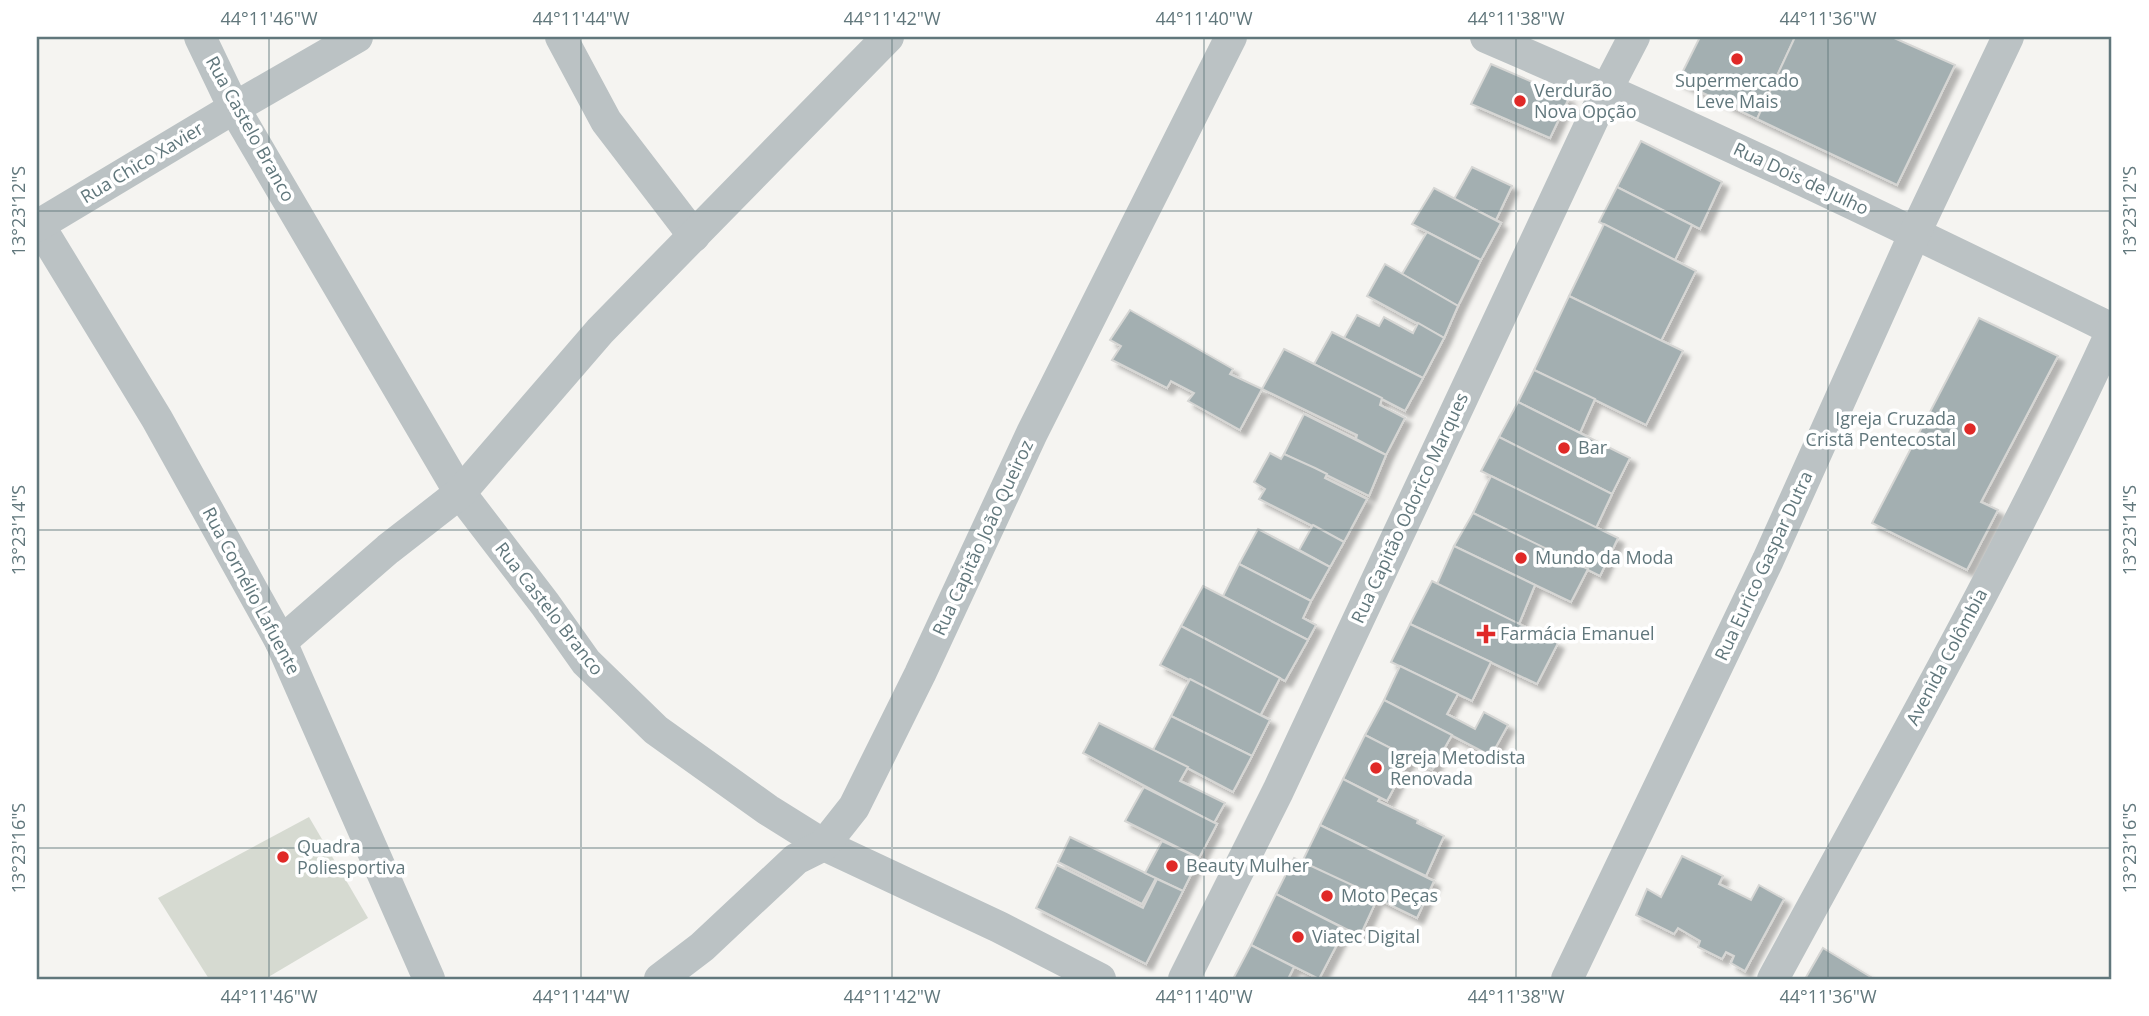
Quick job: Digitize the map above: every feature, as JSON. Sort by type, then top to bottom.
[{"type":"street","name":"Rua Castelo Branco","points":[[200,37],[234,108],[460,493],[586,662],[656,730],[768,810],[824,845],[999,927],[1100,979]]},
{"type":"street","name":"Rua Chico Xavier","points":[[37,224],[358,37]]},
{"type":"street","points":[[561,37],[606,121],[694,236]]},
{"type":"street","points":[[281,642],[388,549],[460,493],[600,331],[888,37]]},
{"type":"street","name":"Rua Capitão João Queiroz","points":[[660,979],[702,947],[796,859],[824,845],[854,807],[920,674],[1032,433],[1231,37]]},
{"type":"street","name":"Rua Dois de Julho","points":[[1486,37],[1607,89],[1915,233],[2112,330]]},
{"type":"street","name":"Rua Capitão Odorico Marques","points":[[1184,979],[1283,778],[1607,89],[1634,37]]},
{"type":"street","name":"Rua Eurico Gaspar Dutra","points":[[1567,979],[1768,560],[1915,233],[2008,37]]},
{"type":"street","name":"Rua Cornélio Lafuente","points":[[37,224],[157,419],[281,642],[429,979]]},
{"type":"street","name":"Avenida Colômbia","points":[[1773,979],[1954,645],[2075,413],[2112,330]]},
{"type":"shaded area","name":"Quadra Poliesportiva","points":[[309,817],[368,918],[265,979],[209,979],[158,898]]},
{"type":"building","name":"Supermercado Leve Mais","points":[[1700,37],[1795,37],[1757,119],[1678,81]]},
{"type":"building","points":[[1795,37],[1892,37],[1955,65],[1897,185],[1757,119]]},
{"type":"building","name":"Verdurão Nova Opção","points":[[1491,64],[1569,98],[1550,138],[1471,104]]},
{"type":"building","points":[[1641,141],[1722,182],[1700,229],[1617,187]]},
{"type":"building","points":[[1472,167],[1512,186],[1496,220],[1454,199]]},
{"type":"building","points":[[1617,187],[1692,225],[1675,260],[1599,222]]},
{"type":"building","points":[[1434,188],[1501,223],[1481,260],[1412,224]]},
{"type":"building","points":[[1604,224],[1696,271],[1661,341],[1569,296]]},
{"type":"building","points":[[1427,232],[1481,260],[1458,306],[1402,274]]},
{"type":"building","points":[[1385,264],[1458,306],[1444,338],[1367,296]]},
{"type":"building","points":[[1569,296],[1683,351],[1646,425],[1534,370]]},
{"type":"building","points":[[1130,310],[1233,369],[1230,374],[1262,389],[1240,430],[1188,401],[1194,393],[1171,381],[1167,388],[1112,360],[1121,346],[1110,340]]},
{"type":"building","points":[[1357,315],[1379,326],[1384,317],[1413,333],[1418,323],[1444,338],[1423,378],[1344,338]]},
{"type":"building","name":"Igreja Cruzada Cristã Pentecostal","points":[[1979,318],[2058,356],[1981,502],[1998,510],[1967,570],[1872,523]]},
{"type":"building","points":[[1332,332],[1423,378],[1405,411],[1314,364]]},
{"type":"building","points":[[1284,349],[1382,398],[1380,405],[1405,418],[1386,455],[1356,439],[1357,435],[1262,389]]},
{"type":"building","points":[[1534,370],[1595,399],[1580,433],[1518,402]]},
{"type":"building","name":"Bar","points":[[1518,402],[1630,458],[1612,494],[1499,437]]},
{"type":"building","points":[[1304,414],[1386,455],[1369,496],[1284,454]]},
{"type":"building","points":[[1499,437],[1612,494],[1596,528],[1481,471]]},
{"type":"building","points":[[1270,453],[1281,459],[1284,454],[1315,468],[1327,474],[1325,478],[1367,499],[1344,542],[1259,499],[1265,489],[1254,482]]},
{"type":"building","points":[[1491,476],[1618,538],[1600,576],[1473,513]]},
{"type":"building","name":"Mundo da Moda","points":[[1473,513],[1588,569],[1571,602],[1454,546]]},
{"type":"building","points":[[1313,525],[1344,542],[1330,567],[1299,550]]},
{"type":"building","points":[[1258,529],[1330,567],[1311,601],[1239,564]]},
{"type":"building","points":[[1454,546],[1535,585],[1519,624],[1437,584]]},
{"type":"building","points":[[1239,564],[1311,601],[1303,618],[1316,625],[1308,640],[1223,596]]},
{"type":"building","name":"Farmácia Emanuel","points":[[1432,581],[1558,643],[1537,684],[1410,624]]},
{"type":"building","points":[[1203,586],[1308,640],[1285,681],[1181,626]]},
{"type":"building","points":[[1410,624],[1491,662],[1472,701],[1391,662]]},
{"type":"building","points":[[1181,626],[1280,678],[1260,716],[1160,665]]},
{"type":"building","points":[[1400,666],[1458,694],[1447,714],[1475,729],[1484,712],[1508,725],[1491,756],[1384,700]]},
{"type":"building","points":[[1190,679],[1270,720],[1252,756],[1171,716]]},
{"type":"building","points":[[1384,700],[1452,735],[1432,770],[1365,735]]},
{"type":"building","points":[[1171,716],[1252,756],[1233,792],[1153,750]]},
{"type":"building","points":[[1099,723],[1188,767],[1180,781],[1225,803],[1214,823],[1083,753]]},
{"type":"building","name":"Igreja Metodista Renovada","points":[[1365,735],[1410,758],[1387,801],[1343,779]]},
{"type":"building","points":[[1343,779],[1444,836],[1426,876],[1320,825]]},
{"type":"building","points":[[1144,787],[1217,824],[1199,858],[1125,821]]},
{"type":"building","points":[[1320,825],[1434,881],[1417,918],[1302,862]]},
{"type":"building","points":[[1070,837],[1156,878],[1142,904],[1058,862]]},
{"type":"building","name":"Beauty Mulher","points":[[1162,841],[1199,858],[1183,891],[1145,873]]},
{"type":"building","points":[[1682,856],[1723,876],[1719,884],[1751,900],[1759,885],[1784,899],[1745,971],[1731,963],[1734,956],[1726,952],[1722,959],[1698,947],[1700,941],[1678,928],[1674,934],[1636,915],[1647,889],[1661,897]]},
{"type":"building","name":"Moto Peças","points":[[1294,858],[1378,897],[1360,936],[1276,894]]},
{"type":"building","points":[[1057,865],[1143,908],[1157,879],[1183,891],[1146,964],[1036,908]]},
{"type":"building","name":"Viatec Digital","points":[[1276,894],[1345,929],[1319,979],[1251,945]]},
{"type":"building","points":[[1251,945],[1294,967],[1288,979],[1233,979]]},
{"type":"building","points":[[1823,948],[1874,979],[1805,979]]},
{"type":"place","name":"Supermercado Leve Mais","points":[[1737,59]]},
{"type":"place","name":"Verdurão Nova Opção","points":[[1520,101]]},
{"type":"place","name":"Igreja Cruzada Cristã Pentecostal","points":[[1970,429]]},
{"type":"place","name":"Bar","points":[[1564,448]]},
{"type":"place","name":"Mundo da Moda","points":[[1521,558]]},
{"type":"place","name":"Farmácia Emanuel","points":[[1486,634]]},
{"type":"place","name":"Igreja Metodista Renovada","points":[[1376,768]]},
{"type":"place","name":"Quadra Poliesportiva","points":[[283,857]]},
{"type":"place","name":"Beauty Mulher","points":[[1172,866]]},
{"type":"place","name":"Moto Peças","points":[[1327,896]]},
{"type":"place","name":"Viatec Digital","points":[[1298,937]]}]
